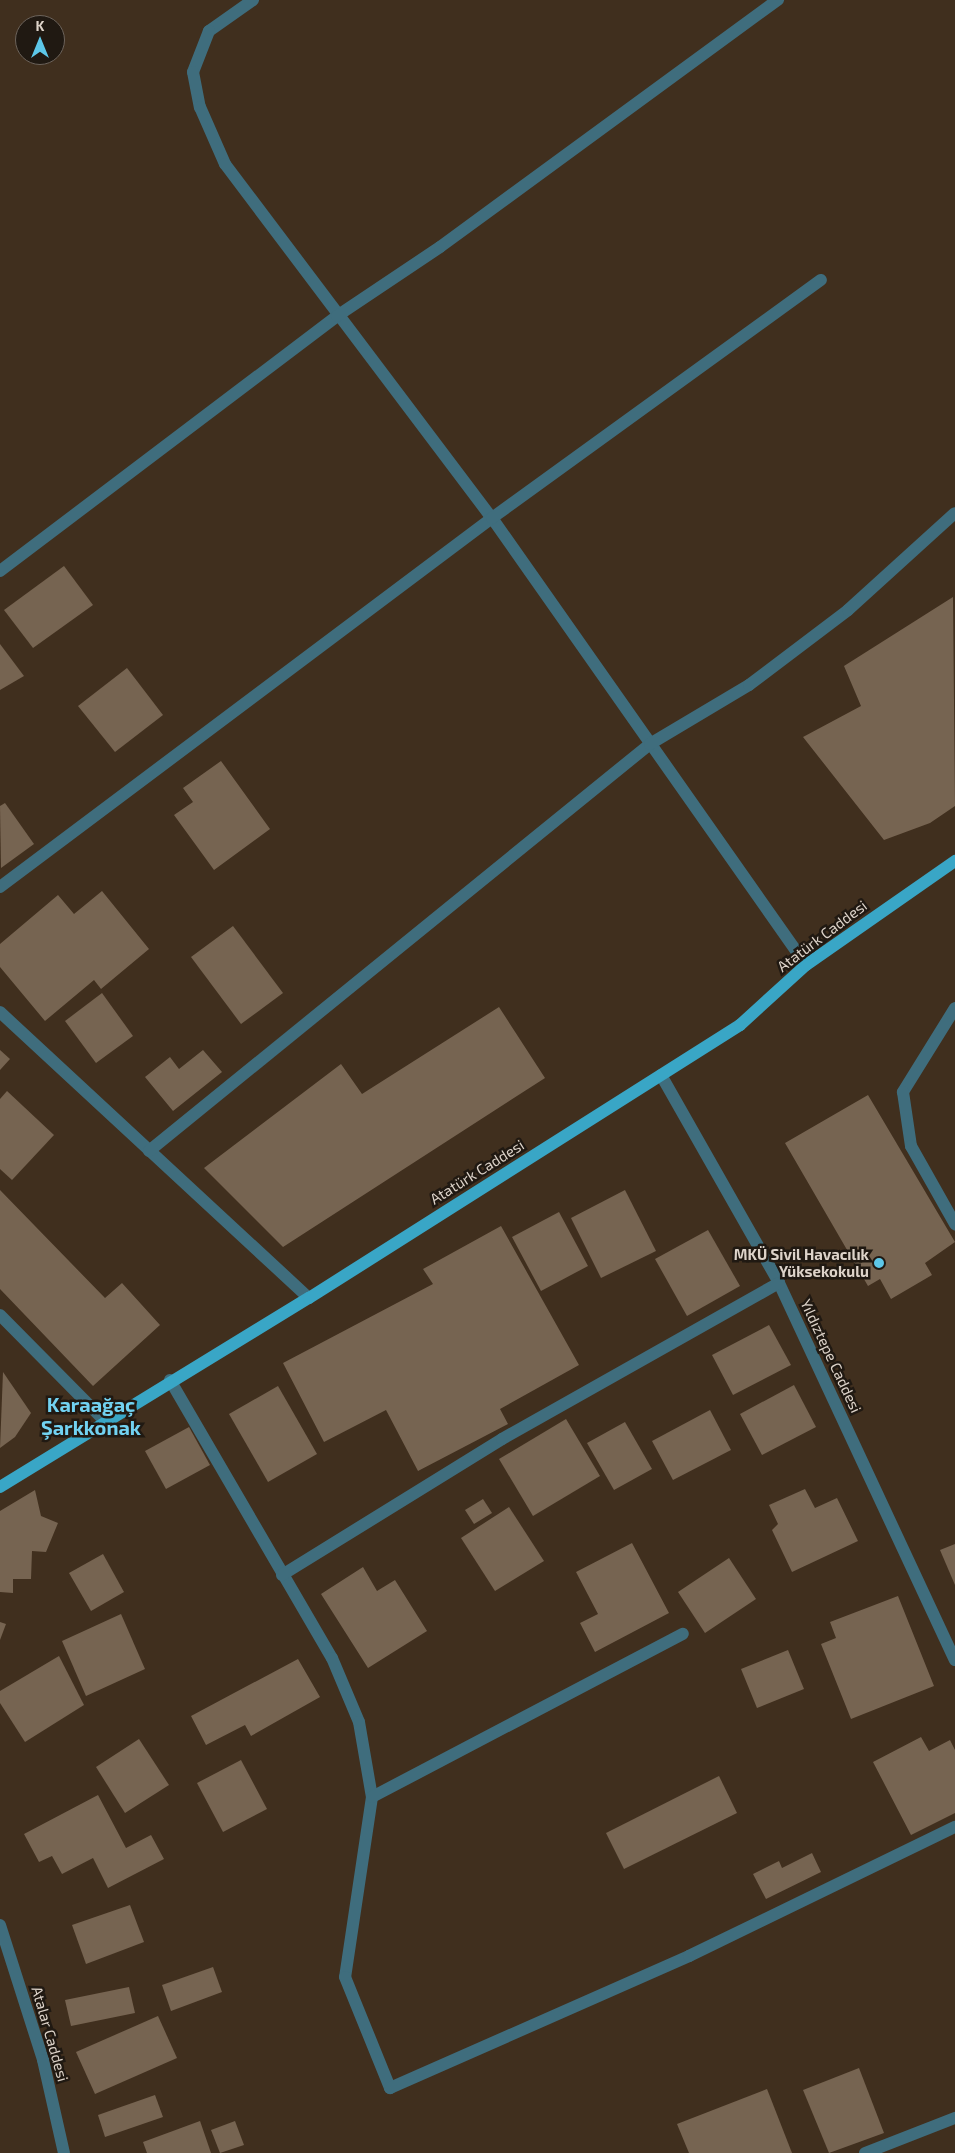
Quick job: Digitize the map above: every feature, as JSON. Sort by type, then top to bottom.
[{"type":"main road","name":"Atatürk Caddesi","points":[[0,1487],[104,1420],[309,1298],[740,1025],[806,965],[955,861]]},
{"type":"street","points":[[253,0],[209,31],[197,55],[193,72],[200,106],[225,164],[337,316],[492,518],[806,965]]},
{"type":"street","points":[[0,571],[337,316],[440,247],[778,0]]},
{"type":"street","points":[[0,887],[492,518],[821,280]]},
{"type":"street","points":[[149,1151],[650,744],[749,685],[848,610],[955,513]]},
{"type":"street","points":[[955,1008],[903,1092],[911,1146],[955,1224]]},
{"type":"street","points":[[0,1012],[309,1298]]},
{"type":"street","name":"Yıldıztepe Caddesi","points":[[661,1075],[779,1283],[955,1660]]},
{"type":"street","points":[[282,1575],[502,1439],[779,1283]]},
{"type":"street","points":[[0,1315],[104,1420]]},
{"type":"street","points":[[170,1380],[332,1658],[359,1722],[372,1797],[345,1977],[390,2088],[689,1956],[955,1827]]},
{"type":"street","points":[[372,1797],[682,1634]]},
{"type":"street","name":"Atalar Caddesi","points":[[0,1925],[44,2060],[64,2153]]},
{"type":"street","points":[[865,2153],[955,2118]]},
{"type":"building","points":[[64,566],[93,605],[33,648],[4,610]]},
{"type":"building","points":[[953,597],[955,806],[930,823],[884,840],[803,737],[861,706],[844,666]]},
{"type":"building","points":[[0,644],[24,676],[0,690]]},
{"type":"building","points":[[127,668],[163,715],[115,752],[78,706]]},
{"type":"building","points":[[221,761],[270,829],[214,870],[174,815],[193,802],[183,788]]},
{"type":"building","points":[[5,803],[34,844],[1,868],[0,806]]},
{"type":"building","points":[[102,891],[149,949],[101,989],[94,980],[45,1021],[0,967],[0,944],[58,895],[74,914]]},
{"type":"building","points":[[233,926],[283,993],[241,1024],[191,957]]},
{"type":"building","points":[[102,993],[133,1036],[96,1063],[65,1021]]},
{"type":"building","points":[[499,1007],[545,1078],[283,1247],[204,1168],[341,1064],[362,1094]]},
{"type":"building","points":[[0,1050],[10,1059],[0,1070]]},
{"type":"building","points":[[203,1050],[222,1072],[173,1111],[145,1077],[170,1057],[179,1069]]},
{"type":"building","points":[[7,1091],[54,1135],[12,1180],[0,1169],[0,1099]]},
{"type":"building","points":[[868,1095],[955,1242],[925,1263],[932,1275],[891,1299],[880,1279],[868,1286],[785,1143]]},
{"type":"building","points":[[0,1190],[105,1298],[122,1283],[160,1325],[93,1386],[0,1289]]},
{"type":"building","points":[[625,1190],[656,1251],[601,1278],[571,1218]]},
{"type":"building","points":[[559,1212],[588,1266],[541,1291],[512,1237]]},
{"type":"building","points":[[501,1226],[579,1365],[500,1409],[508,1424],[418,1471],[386,1410],[324,1442],[283,1363],[433,1284],[423,1269]]},
{"type":"building","points":[[708,1230],[740,1286],[687,1316],[655,1259]]},
{"type":"building","points":[[769,1325],[791,1365],[733,1395],[712,1355]]},
{"type":"building","points":[[3,1372],[31,1413],[15,1437],[0,1448]]},
{"type":"building","points":[[794,1385],[816,1427],[762,1455],[740,1414]]},
{"type":"building","points":[[278,1386],[317,1454],[268,1482],[229,1414]]},
{"type":"building","points":[[710,1410],[731,1450],[673,1480],[652,1441]]},
{"type":"building","points":[[566,1419],[600,1476],[533,1516],[499,1459]]},
{"type":"building","points":[[625,1422],[652,1469],[614,1490],[587,1443]]},
{"type":"building","points":[[189,1427],[210,1465],[166,1489],[145,1451]]},
{"type":"building","points":[[805,1489],[815,1508],[837,1498],[858,1541],[792,1572],[772,1530],[778,1524],[769,1505]]},
{"type":"building","points":[[35,1490],[41,1516],[58,1523],[46,1552],[32,1551],[31,1579],[13,1579],[13,1593],[0,1592],[0,1511]]},
{"type":"building","points":[[483,1499],[492,1513],[474,1524],[465,1510]]},
{"type":"building","points":[[509,1507],[544,1561],[495,1591],[461,1538]]},
{"type":"building","points":[[632,1543],[669,1613],[595,1652],[580,1623],[598,1614],[576,1572]]},
{"type":"building","points":[[955,1544],[955,1585],[940,1550]]},
{"type":"building","points":[[103,1554],[124,1592],[91,1611],[69,1573]]},
{"type":"building","points":[[729,1558],[756,1599],[705,1633],[678,1592]]},
{"type":"building","points":[[363,1567],[377,1591],[395,1580],[427,1631],[368,1668],[321,1594]]},
{"type":"building","points":[[898,1596],[934,1686],[851,1719],[821,1644],[836,1638],[830,1622]]},
{"type":"building","points":[[121,1614],[145,1669],[86,1696],[62,1641]]},
{"type":"building","points":[[0,1622],[6,1624],[0,1640]]},
{"type":"building","points":[[788,1650],[804,1689],[757,1708],[741,1669]]},
{"type":"building","points":[[59,1656],[84,1705],[25,1742],[0,1703],[0,1691]]},
{"type":"building","points":[[298,1659],[320,1697],[251,1736],[245,1725],[206,1745],[191,1716]]},
{"type":"building","points":[[921,1737],[929,1751],[950,1740],[955,1750],[955,1813],[911,1835],[873,1762]]},
{"type":"building","points":[[139,1739],[169,1785],[125,1813],[96,1767]]},
{"type":"building","points":[[241,1760],[267,1809],[223,1832],[197,1783]]},
{"type":"building","points":[[719,1776],[737,1813],[624,1869],[606,1833]]},
{"type":"building","points":[[98,1795],[126,1848],[151,1835],[164,1859],[108,1888],[93,1858],[62,1874],[52,1856],[39,1862],[24,1834]]},
{"type":"building","points":[[812,1853],[821,1872],[766,1899],[753,1874],[779,1861],[782,1868]]},
{"type":"building","points":[[130,1905],[144,1942],[86,1964],[72,1925]]},
{"type":"building","points":[[213,1967],[222,1992],[171,2011],[162,1985]]},
{"type":"building","points":[[129,1987],[135,2013],[71,2026],[65,2000]]},
{"type":"building","points":[[158,2016],[177,2058],[95,2094],[76,2052]]},
{"type":"building","points":[[859,2068],[884,2133],[829,2153],[803,2090]]},
{"type":"building","points":[[767,2089],[792,2153],[689,2153],[677,2124]]},
{"type":"building","points":[[155,2095],[163,2117],[105,2137],[98,2115]]},
{"type":"building","points":[[200,2121],[211,2153],[147,2153],[143,2142]]},
{"type":"building","points":[[235,2121],[244,2145],[220,2153],[211,2130]]},
{"type":"place","name":"MKÜ Sivil Havacılık Yüksekokulu","points":[[879,1263]]},
{"type":"district","name":"Karaağaç Şarkkonak","points":[[91,1416]]}]
